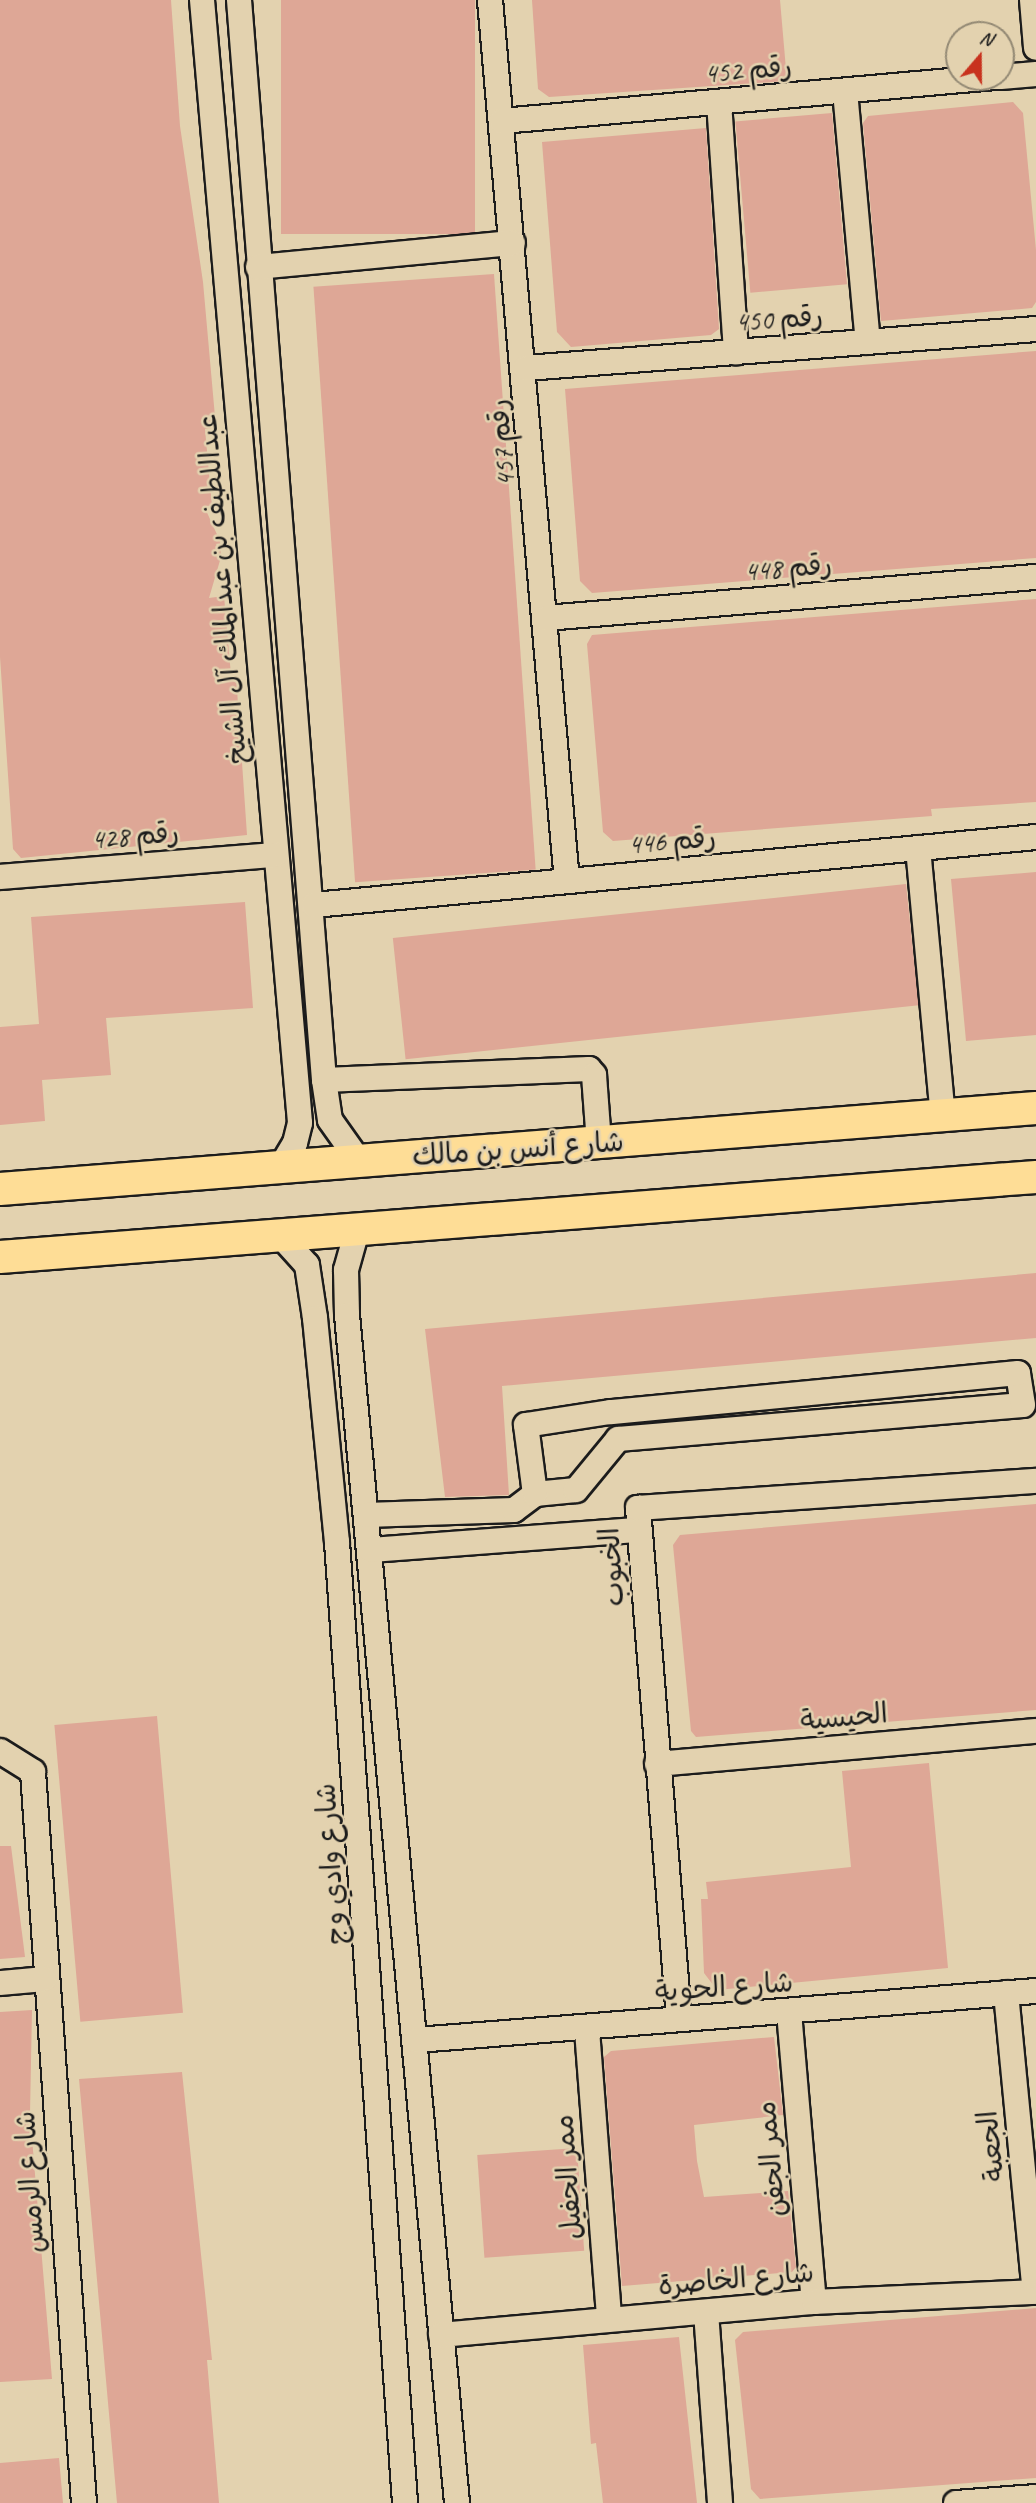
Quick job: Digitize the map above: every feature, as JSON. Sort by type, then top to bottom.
[{"type":"main road","name":"شارع أنس بن مالك","points":[[0,1189],[1036,1108]]},
{"type":"main road","points":[[0,1257],[278,1233],[1036,1177]]},
{"type":"street","name":"عبداللطيف بن عبدالملك آل الشيخ","points":[[202,0],[300,1123],[295,1143],[280,1168]]},
{"type":"street","points":[[239,0],[258,267],[314,905],[324,1072],[330,1120],[359,1161]]},
{"type":"street","name":"رقم 457","points":[[490,0],[526,368],[567,881]]},
{"type":"street","points":[[1032,0],[1036,48]]},
{"type":"street","name":"رقم 452","points":[[1015,76],[1036,74]]},
{"type":"street","name":"رقم 452","points":[[502,121],[945,82]]},
{"type":"street","points":[[845,91],[868,342]]},
{"type":"street","points":[[719,102],[736,352]]},
{"type":"street","points":[[258,267],[513,243]]},
{"type":"street","name":"رقم 450","points":[[526,368],[1036,329]]},
{"type":"street","name":"رقم 448","points":[[546,618],[1036,577]]},
{"type":"street","points":[[270,796],[303,794]]},
{"type":"street","name":"رقم 446","points":[[314,905],[1036,837]]},
{"type":"street","points":[[918,848],[943,1116]]},
{"type":"street","name":"رقم 428","points":[[0,877],[275,855]]},
{"type":"street","points":[[295,1067],[300,1080],[307,1084],[319,1079],[324,1072]]},
{"type":"street","points":[[324,1072],[589,1069],[594,1075],[599,1143]]},
{"type":"street","points":[[358,1227],[346,1270],[347,1315],[417,2040],[457,2503]]},
{"type":"street","name":"شارع وادي وج","points":[[278,1233],[307,1265],[315,1318],[339,1569],[405,2503]]},
{"type":"street","points":[[315,1318],[347,1315]]},
{"type":"street","points":[[366,1515],[514,1510],[535,1494],[576,1490],[618,1439],[1023,1405],[1018,1373],[610,1412],[526,1425],[535,1494]]},
{"type":"street","points":[[772,1397],[775,1426]]},
{"type":"street","points":[[610,1412],[618,1439]]},
{"type":"street","name":"الخبوب","points":[[679,2018],[638,1508],[1036,1481]]},
{"type":"street","points":[[371,1550],[639,1530]]},
{"type":"street","name":"الحيسية","points":[[657,1764],[1036,1731]]},
{"type":"street","name":"شارع الرمس","points":[[0,1751],[33,1772],[44,1979],[84,2503]]},
{"type":"street","points":[[0,1983],[44,1979]]},
{"type":"street","name":"شارع الحوية","points":[[417,2040],[587,2030],[679,2018],[1036,1992]]},
{"type":"street","name":"الجعبة","points":[[1006,1993],[1036,2292]]},
{"type":"street","name":"ممر الجفن","points":[[789,2012],[814,2302]]},
{"type":"street","name":"ممر الجفيل","points":[[587,2030],[609,2319]]},
{"type":"street","name":"شارع الخاصرة","points":[[441,2335],[814,2302],[1036,2292]]},
{"type":"street","points":[[706,2312],[720,2503]]},
{"type":"street","points":[[956,2503],[1036,2497]]},
{"type":"building","points":[[0,0],[171,0],[180,126],[203,282],[216,428],[205,429],[212,506],[204,506],[220,541],[221,557],[209,598],[224,596],[231,675],[236,675],[247,835],[21,858],[13,849],[0,657]]},
{"type":"building","points":[[281,0],[475,0],[475,234],[281,234]]},
{"type":"building","points":[[532,0],[780,0],[787,81],[549,97],[538,89]]},
{"type":"building","points":[[1013,102],[1023,113],[1036,250],[1036,302],[1032,308],[881,321],[863,123],[868,116]]},
{"type":"building","points":[[832,113],[847,284],[750,293],[735,121]]},
{"type":"building","points":[[706,128],[719,329],[711,335],[571,347],[557,332],[542,142]]},
{"type":"building","points":[[494,274],[536,870],[355,882],[313,287]]},
{"type":"building","points":[[1036,351],[1036,558],[592,593],[580,581],[565,389]]},
{"type":"building","points":[[1036,599],[1036,802],[931,809],[932,816],[613,841],[603,832],[587,644],[592,635]]},
{"type":"building","points":[[1036,872],[1036,1035],[966,1041],[951,879]]},
{"type":"building","points":[[906,884],[919,1005],[406,1059],[393,938]]},
{"type":"building","points":[[245,902],[253,1008],[106,1018],[111,1075],[42,1080],[45,1121],[0,1125],[0,1027],[39,1024],[31,917]]},
{"type":"building","points":[[1036,1273],[1036,1338],[502,1386],[509,1495],[445,1497],[425,1329]]},
{"type":"building","points":[[1036,1504],[1036,1710],[696,1737],[691,1731],[673,1545],[680,1535]]},
{"type":"building","points":[[157,1716],[183,2013],[80,2022],[54,1725]]},
{"type":"building","points":[[929,1763],[948,1968],[717,1990],[704,1973],[701,1899],[708,1899],[706,1882],[851,1867],[842,1771]]},
{"type":"building","points":[[0,1846],[11,1846],[25,1957],[0,1959]]},
{"type":"building","points":[[32,2010],[30,2114],[52,2379],[0,2382],[0,2012]]},
{"type":"building","points":[[774,2037],[783,2115],[694,2125],[697,2161],[704,2197],[788,2191],[796,2267],[792,2272],[622,2286],[604,2057],[611,2051]]},
{"type":"building","points":[[182,2072],[212,2360],[207,2360],[219,2503],[117,2503],[79,2079]]},
{"type":"building","points":[[577,2148],[584,2251],[484,2258],[477,2155]]},
{"type":"building","points":[[1036,2308],[1036,2478],[760,2499],[751,2489],[735,2340],[743,2332]]},
{"type":"building","points":[[679,2337],[697,2503],[603,2503],[596,2443],[591,2444],[583,2345]]},
{"type":"building","points":[[59,2458],[63,2503],[0,2503],[0,2463]]}]
